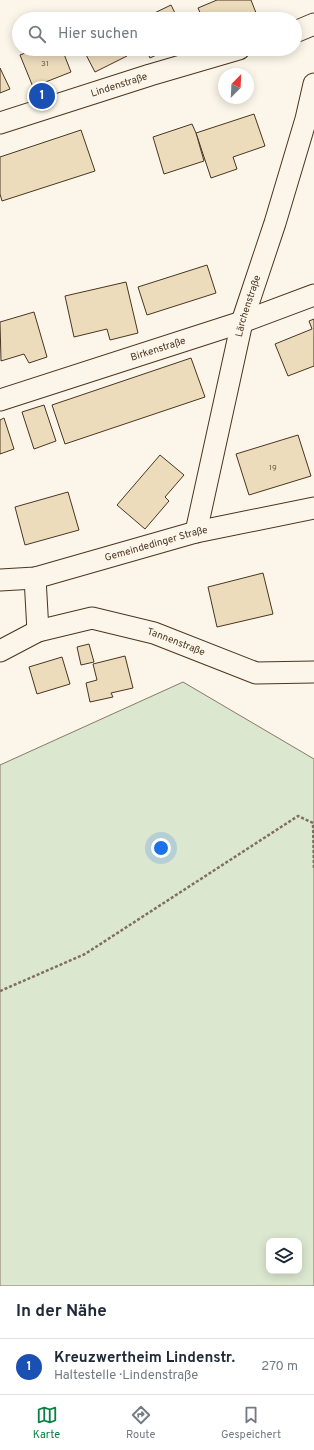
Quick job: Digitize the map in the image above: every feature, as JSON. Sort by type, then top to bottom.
[{"type":"street","points":[[302,29],[314,24]]},
{"type":"street","name":"Lindenstraße","points":[[0,123],[150,75],[215,56]]},
{"type":"street","name":"Lärchenstraße","points":[[196,532],[242,322],[275,223],[306,119],[314,84]]},
{"type":"street","name":"Birkenstraße","points":[[0,400],[242,322],[314,295]]},
{"type":"street","name":"Gemeindedinger Straße","points":[[0,580],[35,578],[196,532],[314,508]]},
{"type":"street","points":[[35,578],[38,631]]},
{"type":"street","name":"Tannenstraße","points":[[0,651],[38,631],[92,618],[154,633],[256,673],[314,672]]},
{"type":"path","points":[[0,991],[85,954],[298,816],[313,823],[314,870]]},
{"type":"green space","points":[[183,682],[314,759],[314,1286],[0,1286],[0,765]]},
{"type":"building","points":[[217,0],[251,0],[256,12],[200,12],[198,8]]},
{"type":"building","points":[[171,5],[174,12],[156,12]]},
{"type":"building","points":[[20,56],[65,56],[71,72],[33,87]]},
{"type":"building","points":[[87,56],[127,56],[95,72]]},
{"type":"building","points":[[0,68],[10,89],[0,93]]},
{"type":"building","points":[[254,114],[265,146],[233,157],[237,169],[211,178],[196,133]]},
{"type":"building","points":[[192,124],[204,161],[164,174],[153,137]]},
{"type":"building","points":[[81,130],[95,171],[2,201],[0,194],[0,157]]},
{"type":"building","points":[[207,265],[216,293],[147,315],[138,287]]},
{"type":"building","points":[[126,282],[138,333],[110,340],[107,329],[74,337],[65,296]]},
{"type":"building","points":[[34,312],[47,357],[29,363],[24,354],[1,361],[0,322]]},
{"type":"building","points":[[314,319],[314,366],[288,376],[275,344],[312,329],[309,321]]},
{"type":"building","points":[[191,358],[205,397],[65,444],[52,405]]},
{"type":"building","points":[[44,405],[56,441],[34,449],[22,412]]},
{"type":"building","points":[[4,418],[14,449],[0,454],[0,420]]},
{"type":"building","points":[[298,435],[311,476],[249,495],[236,454]]},
{"type":"building","points":[[160,455],[184,475],[165,497],[169,501],[145,529],[117,505]]},
{"type":"building","points":[[68,492],[79,530],[25,545],[15,507]]},
{"type":"building","points":[[263,573],[273,614],[217,627],[208,587]]},
{"type":"building","points":[[89,644],[94,662],[81,665],[77,647]]},
{"type":"building","points":[[125,656],[133,688],[111,693],[113,697],[90,702],[86,683],[97,680],[93,664]]},
{"type":"building","points":[[62,657],[70,684],[37,694],[29,667]]},
{"type":"place","name":"Kreuzwertheim Lindenstr.","points":[[42,96]]}]
